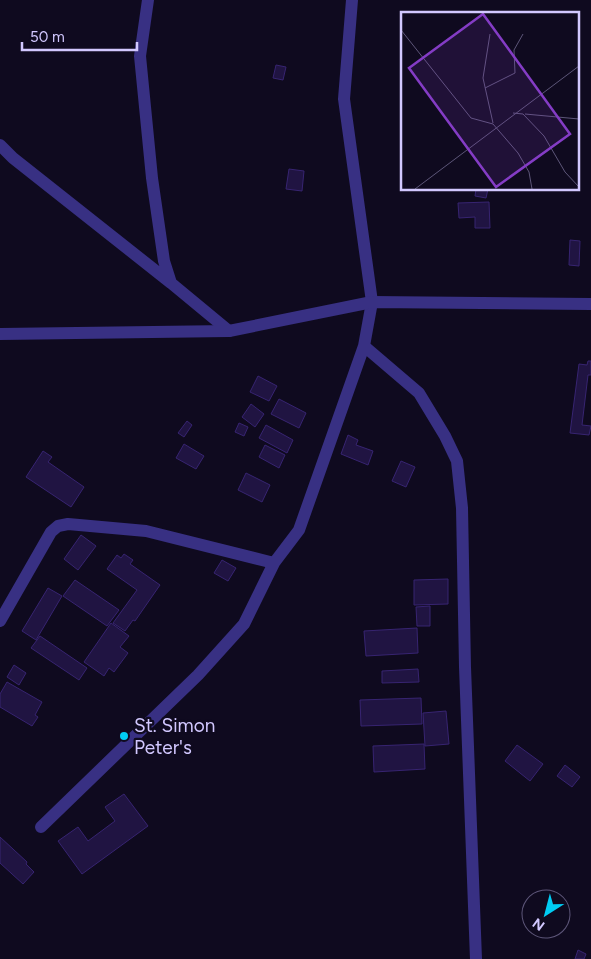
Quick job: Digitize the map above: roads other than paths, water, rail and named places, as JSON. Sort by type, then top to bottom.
[{"type":"street","points":[[148,0],[140,56],[152,178],[164,261],[171,284]]},
{"type":"street","points":[[41,827],[198,675],[244,624],[274,563],[299,530],[364,346],[372,302],[344,99],[352,0]]},
{"type":"street","points":[[0,145],[13,158],[230,331]]},
{"type":"street","points":[[0,334],[230,331],[372,302],[591,304]]},
{"type":"street","points":[[364,346],[419,393],[445,436],[457,461],[462,508],[465,667],[476,959]]},
{"type":"street","points":[[0,621],[51,532],[58,526],[68,524],[146,531],[274,563]]},
{"type":"place","name":"St. Simon Peter's","points":[[124,736]]}]
